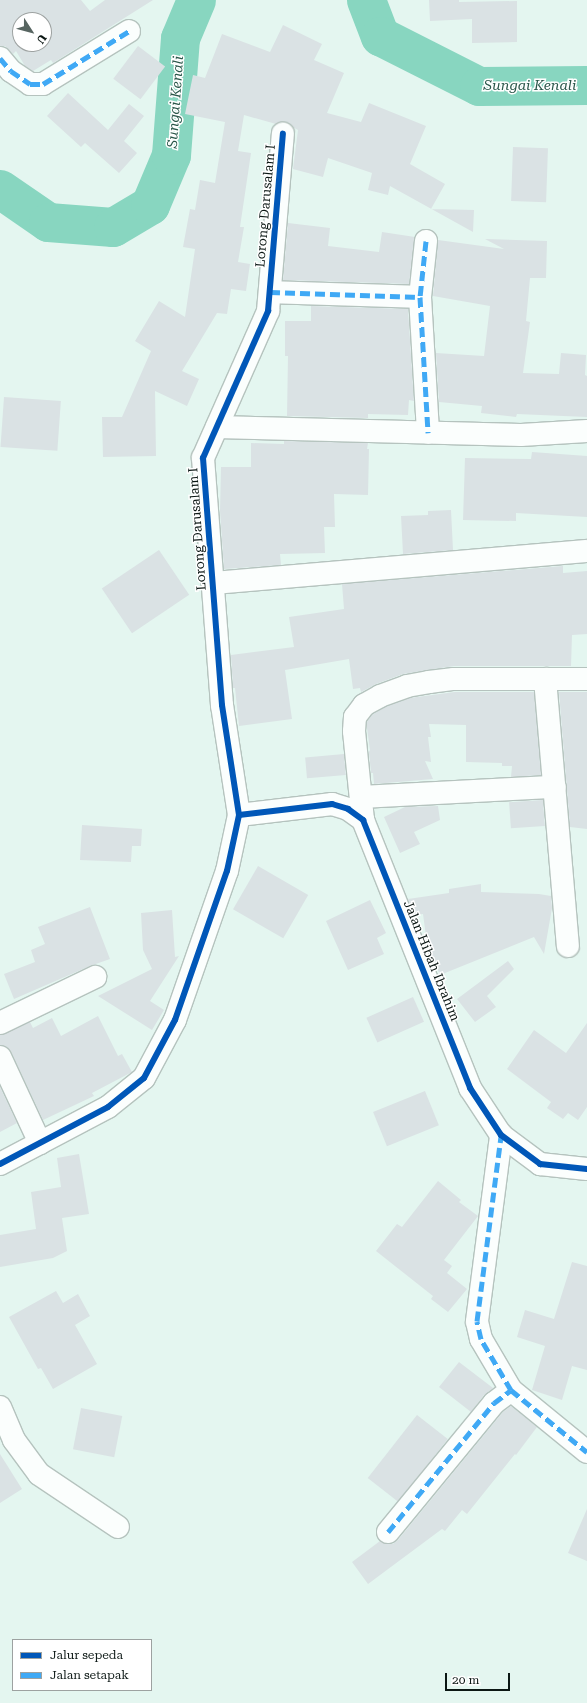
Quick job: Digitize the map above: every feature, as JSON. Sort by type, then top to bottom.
[{"type":"street","points":[[0,58],[11,70],[30,84],[43,84],[129,31]]},
{"type":"street","name":"Lorong Darusalam I","points":[[239,815],[222,705],[203,458],[268,311],[283,134]]},
{"type":"street","points":[[426,241],[420,298],[428,433]]},
{"type":"street","points":[[270,292],[420,298]]},
{"type":"street","points":[[217,427],[521,435],[587,431]]},
{"type":"street","points":[[213,583],[587,551]]},
{"type":"street","name":"Jalan Hibah Ibrahim","points":[[587,679],[454,679],[406,686],[380,696],[364,705],[355,717],[354,731],[363,820],[470,1088],[501,1135],[540,1164],[587,1169]]},
{"type":"street","points":[[545,679],[568,946]]},
{"type":"street","points":[[361,796],[555,787]]},
{"type":"street","points":[[0,1164],[108,1107],[144,1078],[174,1020],[227,871],[239,815],[332,804],[348,809],[363,820]]},
{"type":"street","points":[[0,1023],[95,977]]},
{"type":"street","points":[[0,1057],[40,1143]]},
{"type":"street","points":[[501,1135],[477,1321],[481,1339],[511,1390],[587,1452]]},
{"type":"street","points":[[388,1532],[494,1403],[511,1390]]},
{"type":"street","points":[[0,1407],[14,1440],[39,1474],[118,1527]]},
{"type":"building","points":[[0,0],[81,0],[90,11],[105,0],[153,0],[53,63],[51,60],[33,71],[25,66],[17,52],[52,52],[52,12],[12,12],[12,52],[15,52],[13,54],[5,46],[0,46]]},
{"type":"building","points":[[429,0],[459,0],[459,2],[517,1],[517,42],[472,43],[472,19],[430,21]]},
{"type":"building","points":[[283,25],[322,44],[314,60],[344,73],[327,113],[361,122],[369,103],[426,126],[410,164],[445,184],[431,209],[390,186],[388,195],[368,190],[372,173],[328,158],[323,177],[293,169],[298,130],[284,122],[276,124],[244,115],[238,151],[251,153],[240,227],[244,227],[238,262],[250,264],[246,291],[231,289],[227,314],[217,313],[182,371],[199,379],[187,406],[155,391],[156,456],[103,457],[102,417],[122,417],[151,351],[135,341],[159,301],[185,317],[195,249],[183,247],[190,209],[195,210],[200,180],[215,183],[225,122],[185,114],[193,75],[205,78],[222,34],[270,52]]},
{"type":"building","points":[[138,46],[165,66],[140,99],[113,79]]},
{"type":"building","points":[[68,93],[108,130],[129,104],[144,116],[124,141],[137,153],[119,173],[85,143],[81,147],[47,116]]},
{"type":"building","points":[[513,147],[548,148],[546,202],[511,201]]},
{"type":"building","points":[[432,209],[474,210],[473,232]]},
{"type":"building","points":[[288,223],[330,228],[328,246],[379,252],[382,232],[415,237],[409,284],[283,280]]},
{"type":"building","points":[[485,239],[547,241],[546,278],[530,278],[526,321],[530,322],[523,373],[559,374],[561,353],[586,355],[585,375],[587,376],[587,417],[517,414],[516,417],[481,413],[482,406],[439,402],[436,353],[484,356],[490,306],[433,296],[438,240],[504,249]]},
{"type":"building","points":[[311,306],[408,309],[414,401],[409,400],[408,415],[368,414],[368,418],[287,416],[288,356],[285,356],[285,321],[311,321]]},
{"type":"building","points":[[4,397],[61,401],[57,451],[1,447]]},
{"type":"building","points":[[284,441],[368,443],[368,495],[334,494],[335,527],[324,527],[325,553],[280,554],[281,565],[224,569],[220,511],[221,467],[251,467],[251,443],[284,444]]},
{"type":"building","points":[[532,452],[587,456],[587,517],[516,513],[516,521],[463,520],[465,458],[531,459]]},
{"type":"building","points":[[451,510],[453,550],[403,554],[401,516],[428,515],[428,511]]},
{"type":"building","points":[[159,550],[189,595],[132,633],[102,589]]},
{"type":"building","points":[[563,566],[563,573],[587,571],[587,634],[572,635],[571,666],[454,666],[403,674],[376,684],[361,692],[360,688],[353,689],[349,659],[285,670],[292,719],[239,726],[235,688],[233,688],[231,655],[294,647],[289,617],[344,609],[342,584]]},
{"type":"building","points":[[455,692],[534,692],[541,775],[511,777],[512,766],[502,766],[502,763],[466,762],[466,725],[429,724],[431,737],[428,737],[431,762],[425,761],[433,779],[374,784],[373,773],[371,773],[367,728],[367,722],[372,715],[385,707],[410,698]]},
{"type":"building","points":[[559,692],[587,692],[587,829],[570,827]]},
{"type":"building","points":[[344,754],[346,775],[307,778],[305,757]]},
{"type":"building","points":[[543,800],[545,826],[511,828],[509,802]]},
{"type":"building","points":[[438,806],[440,820],[414,832],[420,844],[400,853],[384,817],[405,807]]},
{"type":"building","points":[[82,825],[142,829],[141,846],[132,846],[131,862],[80,860]]},
{"type":"building","points":[[258,866],[308,895],[283,938],[233,909]]},
{"type":"building","points":[[481,884],[481,892],[539,894],[551,896],[552,908],[544,954],[534,937],[440,975],[427,944],[423,914],[415,915],[408,899],[449,893],[449,889]]},
{"type":"building","points":[[370,900],[386,933],[377,938],[384,954],[348,970],[326,921]]},
{"type":"building","points":[[90,907],[110,959],[90,966],[14,999],[4,974],[35,962],[31,950],[45,944],[38,927]]},
{"type":"building","points":[[172,910],[175,957],[179,956],[150,1001],[164,1010],[152,1030],[98,996],[152,969],[143,950],[141,913]]},
{"type":"building","points":[[508,961],[514,969],[487,996],[496,1007],[475,1022],[457,999]]},
{"type":"building","points":[[413,997],[424,1022],[377,1042],[366,1018]]},
{"type":"building","points":[[98,1016],[118,1056],[122,1054],[132,1072],[92,1093],[94,1096],[43,1120],[11,1052],[7,1047],[0,1045],[0,1035],[30,1022],[33,1028],[52,1018],[61,1036]]},
{"type":"building","points":[[587,1023],[587,1107],[578,1120],[568,1113],[563,1119],[547,1108],[551,1102],[507,1069],[534,1030],[566,1053]]},
{"type":"building","points":[[0,1087],[17,1123],[0,1132]]},
{"type":"building","points":[[425,1091],[439,1125],[387,1146],[373,1112]]},
{"type":"building","points":[[79,1154],[89,1214],[62,1218],[67,1251],[53,1258],[0,1267],[0,1235],[36,1229],[31,1192],[61,1187],[57,1158]]},
{"type":"building","points":[[438,1181],[461,1200],[459,1202],[478,1216],[444,1260],[452,1266],[447,1273],[467,1289],[448,1312],[431,1299],[433,1296],[376,1251],[397,1224],[402,1227]]},
{"type":"building","points":[[572,1262],[587,1266],[587,1370],[572,1366],[562,1400],[532,1390],[545,1346],[517,1337],[525,1310],[554,1319]]},
{"type":"building","points":[[56,1291],[63,1303],[78,1294],[90,1316],[75,1325],[97,1364],[53,1389],[41,1368],[38,1369],[9,1317]]},
{"type":"building","points":[[459,1362],[493,1388],[484,1395],[471,1412],[439,1387]]},
{"type":"building","points":[[511,1406],[537,1427],[516,1455],[515,1454],[467,1514],[462,1510],[445,1531],[442,1529],[368,1584],[352,1562],[380,1541],[386,1544],[393,1544],[398,1540],[503,1412]]},
{"type":"building","points":[[81,1408],[122,1416],[114,1457],[73,1449]]},
{"type":"building","points":[[417,1415],[448,1439],[398,1502],[368,1478]]},
{"type":"building","points":[[0,1454],[22,1489],[0,1503]]},
{"type":"building","points":[[587,1509],[587,1561],[568,1553]]},
{"type":"waterway","name":"Sungai Kenali","points":[[0,189],[48,222],[113,227],[150,205],[171,155],[180,38],[196,0]]},
{"type":"waterway","name":"Sungai Kenali","points":[[366,0],[380,36],[479,86],[587,85]]},
{"type":"marked path","points":[[0,58],[11,71],[30,84],[43,84],[129,31]]},
{"type":"marked path","points":[[426,241],[420,297],[428,433]]},
{"type":"marked path","points":[[270,292],[420,297]]},
{"type":"marked path","points":[[388,1532],[494,1403],[511,1390],[481,1339],[477,1321],[501,1135]]},
{"type":"marked path","points":[[511,1390],[587,1452]]},
{"type":"cycle path","points":[[0,1164],[108,1107],[144,1078],[175,1020],[227,871],[239,815],[222,705],[203,458],[268,311],[283,134]]},
{"type":"cycle path","points":[[239,815],[332,804],[348,809],[363,820],[470,1088],[501,1135],[540,1164],[587,1169]]}]
